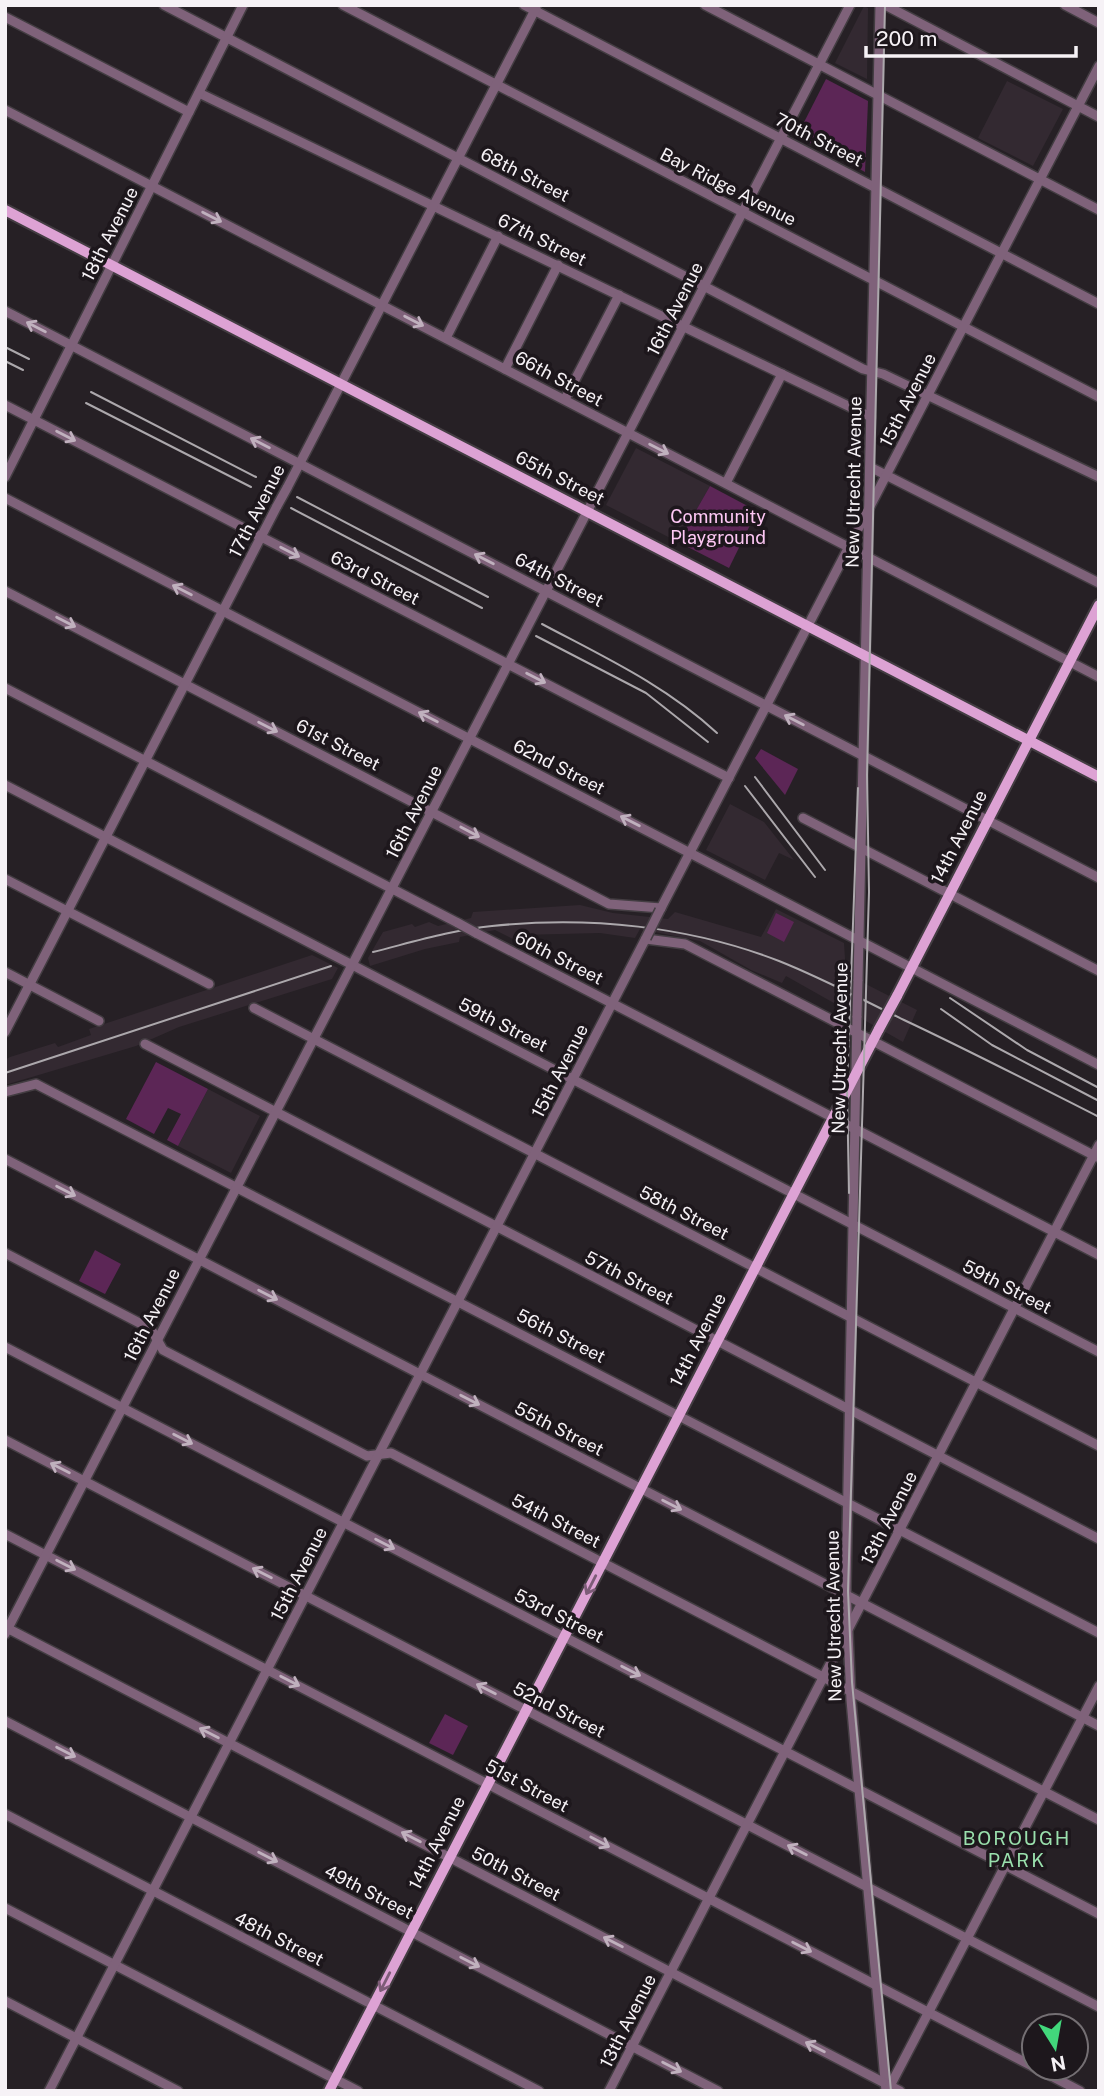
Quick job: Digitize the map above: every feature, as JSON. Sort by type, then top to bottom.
[{"type":"main road","name":"65th Street","points":[[5,211],[1099,778]]},
{"type":"main road","name":"14th Avenue","points":[[328,2091],[1099,605]]},
{"type":"street","name":"68th Street","points":[[164,5],[872,371],[1099,477]]},
{"type":"street","name":"18th Avenue","points":[[5,477],[243,5]]},
{"type":"street","name":"Bay Ridge Avenue","points":[[343,5],[1099,397]]},
{"type":"street","name":"70th Street","points":[[524,5],[536,8],[1099,303]]},
{"type":"street","points":[[705,5],[1099,210]]},
{"type":"street","name":"16th Avenue","points":[[6,1630],[850,5]]},
{"type":"street","points":[[883,5],[1099,117]]},
{"type":"street","name":"New Utrecht Avenue","points":[[883,5],[877,95],[846,1596],[850,1691],[888,2088]]},
{"type":"street","points":[[1065,5],[1099,23]]},
{"type":"street","name":"17th Avenue","points":[[5,1032],[536,8]]},
{"type":"street","points":[[5,17],[189,112]]},
{"type":"street","name":"15th Avenue","points":[[49,2091],[1099,65]]},
{"type":"street","name":"67th Street","points":[[199,93],[871,417]]},
{"type":"street","name":"66th Street","points":[[5,110],[1099,677]]},
{"type":"street","points":[[446,338],[498,236]]},
{"type":"street","points":[[505,369],[558,265]]},
{"type":"street","points":[[565,399],[619,295]]},
{"type":"street","name":"64th Street","points":[[5,311],[1099,878]]},
{"type":"street","points":[[726,483],[782,374]]},
{"type":"street","name":"63rd Street","points":[[5,405],[729,778]]},
{"type":"street","points":[[870,467],[1099,583]]},
{"type":"street","name":"62nd Street","points":[[5,498],[1099,1065]]},
{"type":"street","name":"61st Street","points":[[5,591],[610,904],[661,909]]},
{"type":"street","name":"60th Street","points":[[5,688],[1099,1255]]},
{"type":"street","name":"59th Street","points":[[5,785],[1099,1352]]},
{"type":"street","points":[[803,818],[1099,971]]},
{"type":"street","points":[[5,879],[209,984]]},
{"type":"street","points":[[646,938],[685,944],[1096,1157]]},
{"type":"street","points":[[5,972],[99,1021]]},
{"type":"street","name":"58th Street","points":[[254,1008],[1099,1446]]},
{"type":"street","name":"57th Street","points":[[145,1044],[1099,1539]]},
{"type":"street","name":"56th Street","points":[[5,1092],[36,1084],[1099,1633]]},
{"type":"street","name":"13th Avenue","points":[[609,2091],[1014,1308],[1096,1157],[1099,1146]]},
{"type":"street","name":"55th Street","points":[[5,1159],[1099,1727]]},
{"type":"street","name":"54th Street","points":[[5,1254],[151,1329],[164,1351],[355,1450],[367,1456],[391,1453],[1099,1820]]},
{"type":"street","name":"53rd Street","points":[[5,1347],[1099,1914]]},
{"type":"street","name":"52nd Street","points":[[5,1440],[1099,2007]]},
{"type":"street","name":"51st Street","points":[[5,1534],[1020,2059]]},
{"type":"street","name":"50th Street","points":[[6,1630],[671,1972],[888,2088],[900,2091]]},
{"type":"street","points":[[888,2088],[1099,1686]]},
{"type":"street","name":"49th Street","points":[[5,1721],[718,2091]]},
{"type":"street","name":"48th Street","points":[[5,1814],[539,2091]]},
{"type":"street","points":[[5,1908],[358,2091]]},
{"type":"street","points":[[5,2001],[178,2091]]},
{"type":"street","name":"51st Street","points":[[1063,2082],[1080,2091]]},
{"type":"shaded area","points":[[864,6],[868,8],[867,79],[835,63]]},
{"type":"shaded area","points":[[1007,81],[1063,109],[1033,166],[978,138]]},
{"type":"shaded area","points":[[636,448],[710,486],[678,542],[606,505]]},
{"type":"shaded area","points":[[730,804],[764,822],[794,860],[779,853],[765,880],[706,850]]},
{"type":"shaded area","points":[[580,905],[613,913],[668,919],[675,912],[761,937],[776,909],[844,943],[846,974],[917,1010],[903,1042],[786,976],[782,983],[751,970],[700,941],[640,929],[635,938],[600,933],[519,935],[513,939],[495,930],[460,937],[459,942],[370,966],[368,958],[383,932],[429,922],[438,926],[471,918],[473,912]]},
{"type":"shaded area","points":[[312,955],[338,968],[332,979],[179,1027],[136,1046],[5,1085],[5,1060],[10,1057],[55,1043],[58,1047],[91,1035],[89,1029]]},
{"type":"shaded area","points":[[208,1089],[260,1116],[231,1173],[178,1146]]},
{"type":"green space","points":[[826,79],[868,101],[865,172],[797,136]]},
{"type":"green space","name":"Community Playground","points":[[710,486],[757,511],[729,568],[678,542]]},
{"type":"green space","points":[[761,749],[798,769],[785,795],[755,758]]},
{"type":"green space","points":[[776,913],[794,922],[784,942],[767,933]]},
{"type":"green space","points":[[156,1062],[208,1089],[178,1146],[167,1140],[181,1114],[168,1108],[154,1134],[126,1119]]},
{"type":"green space","points":[[95,1250],[121,1264],[105,1294],[79,1281]]},
{"type":"green space","points":[[445,1714],[468,1726],[453,1755],[429,1743]]},
{"type":"railway","points":[[885,5],[867,775],[869,892],[848,1591],[852,1682],[891,2091]]},
{"type":"railway","points":[[5,347],[29,359]]},
{"type":"railway","points":[[5,361],[23,370]]},
{"type":"railway","points":[[91,392],[256,477]]},
{"type":"railway","points":[[86,403],[251,487]]},
{"type":"railway","points":[[297,497],[488,597]]},
{"type":"railway","points":[[291,508],[482,608]]},
{"type":"railway","points":[[542,624],[655,686],[717,733]]},
{"type":"railway","points":[[536,636],[646,693],[708,742]]},
{"type":"railway","points":[[755,777],[825,870]]},
{"type":"railway","points":[[745,786],[815,877]]},
{"type":"railway","points":[[849,1193],[847,1087],[858,788]]},
{"type":"railway","points":[[373,952],[462,930],[528,923],[602,923],[710,939],[779,961],[811,975],[1099,1117]]},
{"type":"railway","points":[[5,1073],[331,966]]},
{"type":"railway","points":[[950,998],[1027,1050],[1099,1088]]},
{"type":"railway","points":[[941,1009],[992,1045],[1099,1101]]},
{"type":"district","name":"BOROUGH PARK","points":[[1017,1849]]}]
